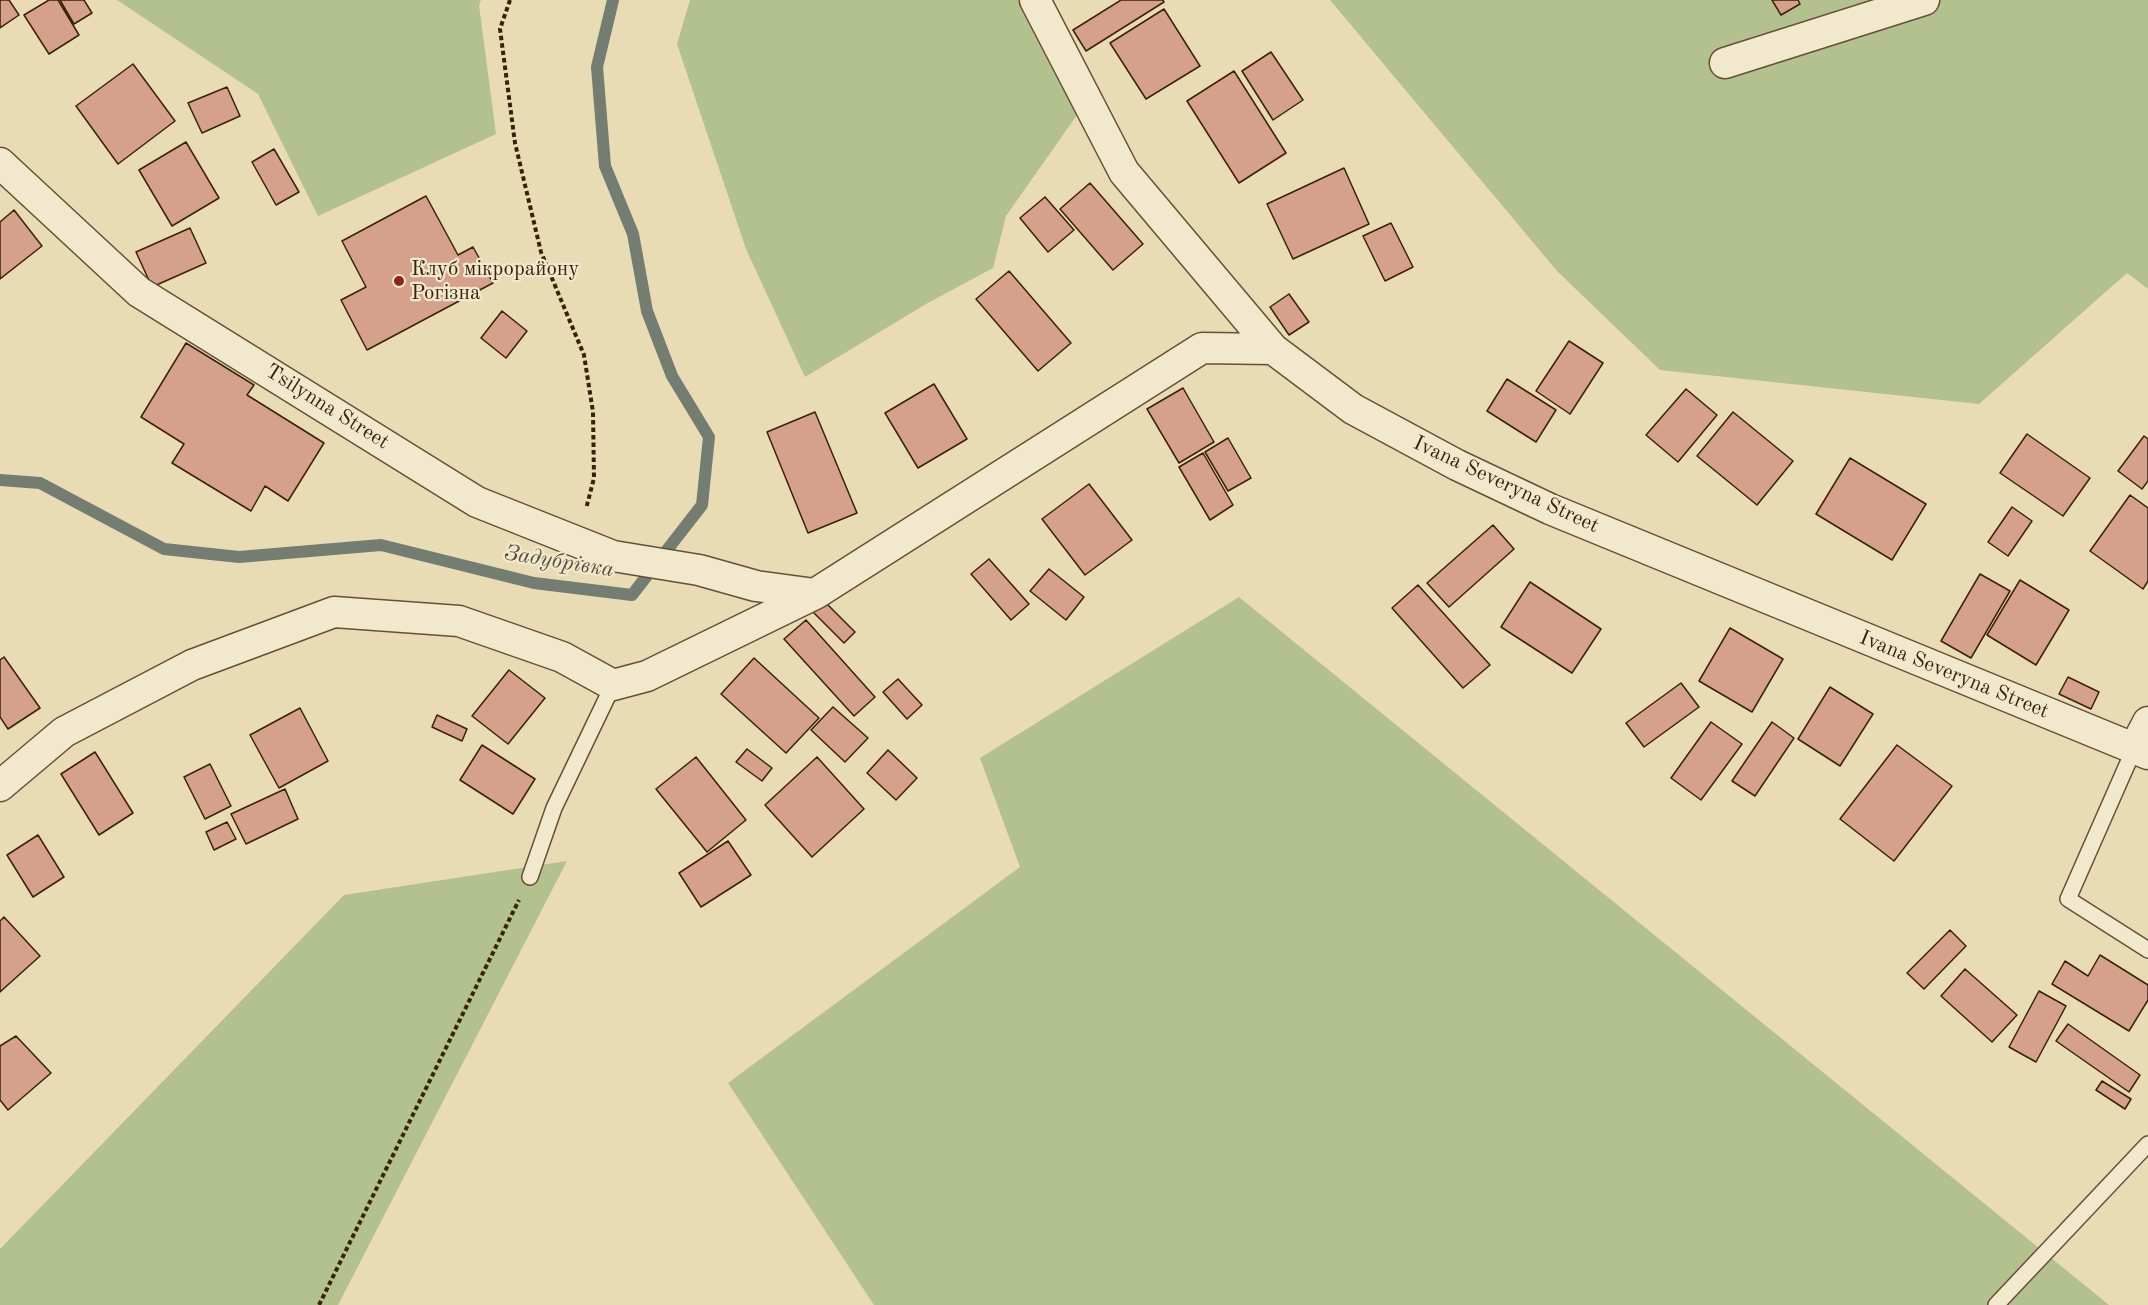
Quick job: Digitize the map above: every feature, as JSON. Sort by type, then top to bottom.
[{"type":"street","name":"Ivana Severyna Street","points":[[1035,0],[1124,172],[1273,349],[1353,409],[1457,465],[1550,509],[2141,752]]},
{"type":"street","points":[[1725,63],[1924,0]]},
{"type":"street","name":"Tsilynna Street","points":[[0,163],[139,292],[477,502],[613,556],[699,570],[756,586],[815,594]]},
{"type":"street","points":[[0,786],[64,732],[192,665],[334,612],[459,621],[562,657],[613,685],[647,676],[815,594],[1202,348],[1273,349]]},
{"type":"street","points":[[2141,752],[2148,722]]},
{"type":"lane","points":[[530,877],[554,808],[613,685]]},
{"type":"lane","points":[[2141,752],[2068,899],[2148,950]]},
{"type":"lane","points":[[1996,1305],[2148,1144]]},
{"type":"path","points":[[510,0],[500,29],[516,143],[541,252],[584,355],[593,412],[594,478],[578,542]]},
{"type":"path","points":[[319,1305],[530,877]]},
{"type":"green space","points":[[117,0],[481,0],[479,5],[496,134],[318,216],[258,94]]},
{"type":"green space","points":[[690,0],[1018,0],[1079,112],[1006,216],[993,268],[926,304],[805,377],[746,249],[677,44]]},
{"type":"green space","points":[[1330,0],[2148,0],[2148,289],[2127,273],[1979,404],[1660,370],[1557,271]]},
{"type":"green space","points":[[1239,597],[2109,1305],[874,1305],[728,1083],[1020,867],[980,758]]},
{"type":"green space","points":[[567,861],[338,1305],[0,1305],[0,1249],[344,895]]},
{"type":"building","points":[[0,0],[9,0],[19,15],[0,28]]},
{"type":"building","points":[[49,0],[58,0],[79,35],[49,54],[24,15]]},
{"type":"building","points":[[60,0],[84,0],[92,13],[74,24]]},
{"type":"building","points":[[1121,0],[1163,0],[1164,2],[1086,51],[1073,30]]},
{"type":"building","points":[[1772,0],[1798,0],[1800,4],[1781,15]]},
{"type":"building","points":[[1164,9],[1200,66],[1146,99],[1110,43]]},
{"type":"building","points":[[1271,52],[1303,100],[1273,120],[1242,71]]},
{"type":"building","points":[[133,64],[175,121],[118,164],[76,106]]},
{"type":"building","points":[[1234,71],[1286,153],[1239,183],[1187,101]]},
{"type":"building","points":[[227,87],[240,116],[202,133],[188,103]]},
{"type":"building","points":[[186,142],[219,198],[172,226],[139,170]]},
{"type":"building","points":[[274,149],[299,192],[276,205],[252,162]]},
{"type":"building","points":[[1344,168],[1369,224],[1293,259],[1267,204]]},
{"type":"building","points":[[1090,183],[1143,244],[1113,270],[1060,209]]},
{"type":"building","points":[[426,196],[458,255],[473,247],[493,283],[367,350],[341,300],[366,287],[342,241]]},
{"type":"building","points":[[1045,197],[1074,230],[1048,252],[1020,218]]},
{"type":"building","points":[[14,210],[42,246],[0,279],[0,222]]},
{"type":"building","points":[[1391,223],[1413,267],[1385,281],[1363,236]]},
{"type":"building","points":[[190,228],[206,263],[152,287],[136,252]]},
{"type":"building","points":[[1009,271],[1071,343],[1038,371],[976,299]]},
{"type":"building","points":[[1289,294],[1309,322],[1289,335],[1270,307]]},
{"type":"building","points":[[502,311],[527,331],[506,358],[481,338]]},
{"type":"building","points":[[1569,341],[1603,363],[1570,414],[1536,391]]},
{"type":"building","points":[[186,343],[254,385],[247,395],[324,443],[288,501],[265,486],[251,511],[172,463],[184,444],[141,417]]},
{"type":"building","points":[[1507,379],[1556,410],[1536,442],[1487,411]]},
{"type":"building","points":[[934,384],[967,439],[918,468],[885,413]]},
{"type":"building","points":[[1183,388],[1214,442],[1179,463],[1147,409]]},
{"type":"building","points":[[1686,389],[1717,415],[1678,462],[1646,435]]},
{"type":"building","points":[[815,412],[857,513],[808,533],[767,432]]},
{"type":"building","points":[[1733,412],[1793,461],[1757,505],[1697,456]]},
{"type":"building","points":[[2027,434],[2090,478],[2063,516],[2000,473]]},
{"type":"building","points":[[2144,436],[2148,439],[2148,481],[2142,489],[2118,471]]},
{"type":"building","points":[[1228,438],[1251,478],[1228,491],[1205,452]]},
{"type":"building","points":[[1203,453],[1233,505],[1210,520],[1179,467]]},
{"type":"building","points":[[1850,458],[1926,504],[1892,560],[1816,514]]},
{"type":"building","points":[[1089,484],[1132,540],[1085,575],[1042,519]]},
{"type":"building","points":[[2130,495],[2148,508],[2148,581],[2143,589],[2090,551]]},
{"type":"building","points":[[2012,507],[2032,521],[2008,556],[1988,542]]},
{"type":"building","points":[[1493,525],[1514,549],[1449,607],[1427,583]]},
{"type":"building","points":[[989,559],[1029,604],[1011,620],[971,574]]},
{"type":"building","points":[[1049,569],[1084,597],[1066,620],[1030,591]]},
{"type":"building","points":[[1980,574],[2010,591],[1971,658],[1941,641]]},
{"type":"building","points":[[2020,580],[2069,610],[2036,665],[1987,635]]},
{"type":"building","points":[[1530,582],[1601,629],[1572,673],[1501,627]]},
{"type":"building","points":[[1418,585],[1490,665],[1463,688],[1392,608]]},
{"type":"building","points":[[822,599],[855,632],[844,643],[811,610]]},
{"type":"building","points":[[806,620],[875,697],[854,716],[784,639]]},
{"type":"building","points":[[1730,628],[1783,659],[1752,712],[1699,681]]},
{"type":"building","points":[[4,657],[40,708],[8,729],[0,717],[0,660]]},
{"type":"building","points":[[754,658],[819,718],[786,753],[721,694]]},
{"type":"building","points":[[509,670],[545,698],[508,744],[472,716]]},
{"type":"building","points":[[2068,677],[2099,692],[2091,709],[2059,694]]},
{"type":"building","points":[[898,679],[922,705],[907,719],[883,692]]},
{"type":"building","points":[[1681,683],[1699,707],[1644,747],[1626,723]]},
{"type":"building","points":[[1830,687],[1873,714],[1840,766],[1798,739]]},
{"type":"building","points":[[833,707],[868,738],[845,762],[811,730]]},
{"type":"building","points":[[300,708],[328,761],[279,788],[250,735]]},
{"type":"building","points":[[437,715],[467,729],[462,741],[432,727]]},
{"type":"building","points":[[1711,722],[1742,744],[1701,800],[1671,778]]},
{"type":"building","points":[[1772,722],[1794,738],[1755,796],[1732,781]]},
{"type":"building","points":[[482,745],[535,779],[513,814],[460,780]]},
{"type":"building","points":[[1897,745],[1952,786],[1894,861],[1840,819]]},
{"type":"building","points":[[747,749],[772,768],[762,781],[736,762]]},
{"type":"building","points":[[888,750],[917,778],[896,800],[867,773]]},
{"type":"building","points":[[95,752],[133,813],[99,835],[61,774]]},
{"type":"building","points":[[696,757],[746,820],[707,852],[656,789]]},
{"type":"building","points":[[817,757],[864,809],[812,857],[765,805]]},
{"type":"building","points":[[210,764],[231,806],[205,819],[184,777]]},
{"type":"building","points":[[285,789],[298,819],[246,844],[231,814]]},
{"type":"building","points":[[227,822],[236,839],[214,850],[206,832]]},
{"type":"building","points":[[38,835],[64,877],[33,897],[7,855]]},
{"type":"building","points":[[728,841],[751,875],[701,907],[679,873]]},
{"type":"building","points":[[4,917],[40,956],[0,992],[0,921]]},
{"type":"building","points":[[1950,930],[1966,946],[1924,989],[1907,973]]},
{"type":"building","points":[[2100,955],[2148,985],[2148,1000],[2129,1031],[2052,984],[2065,961],[2088,976]]},
{"type":"building","points":[[1965,969],[2017,1015],[1992,1042],[1941,996]]},
{"type":"building","points":[[2039,991],[2066,1006],[2036,1062],[2009,1047]]},
{"type":"building","points":[[2068,1024],[2140,1075],[2129,1092],[2056,1041]]},
{"type":"building","points":[[16,1036],[51,1073],[8,1110],[0,1100],[0,1046]]},
{"type":"building","points":[[2102,1081],[2131,1099],[2125,1109],[2096,1090]]},
{"type":"waterway","name":"Задубрівка","points":[[0,480],[40,483],[164,549],[239,557],[381,545],[534,583],[632,595],[702,505],[709,437],[672,376],[647,311],[633,234],[605,166],[597,67],[613,0]]},
{"type":"place","name":"Клуб мікрорайону Рогізна","points":[[399,281]]}]
